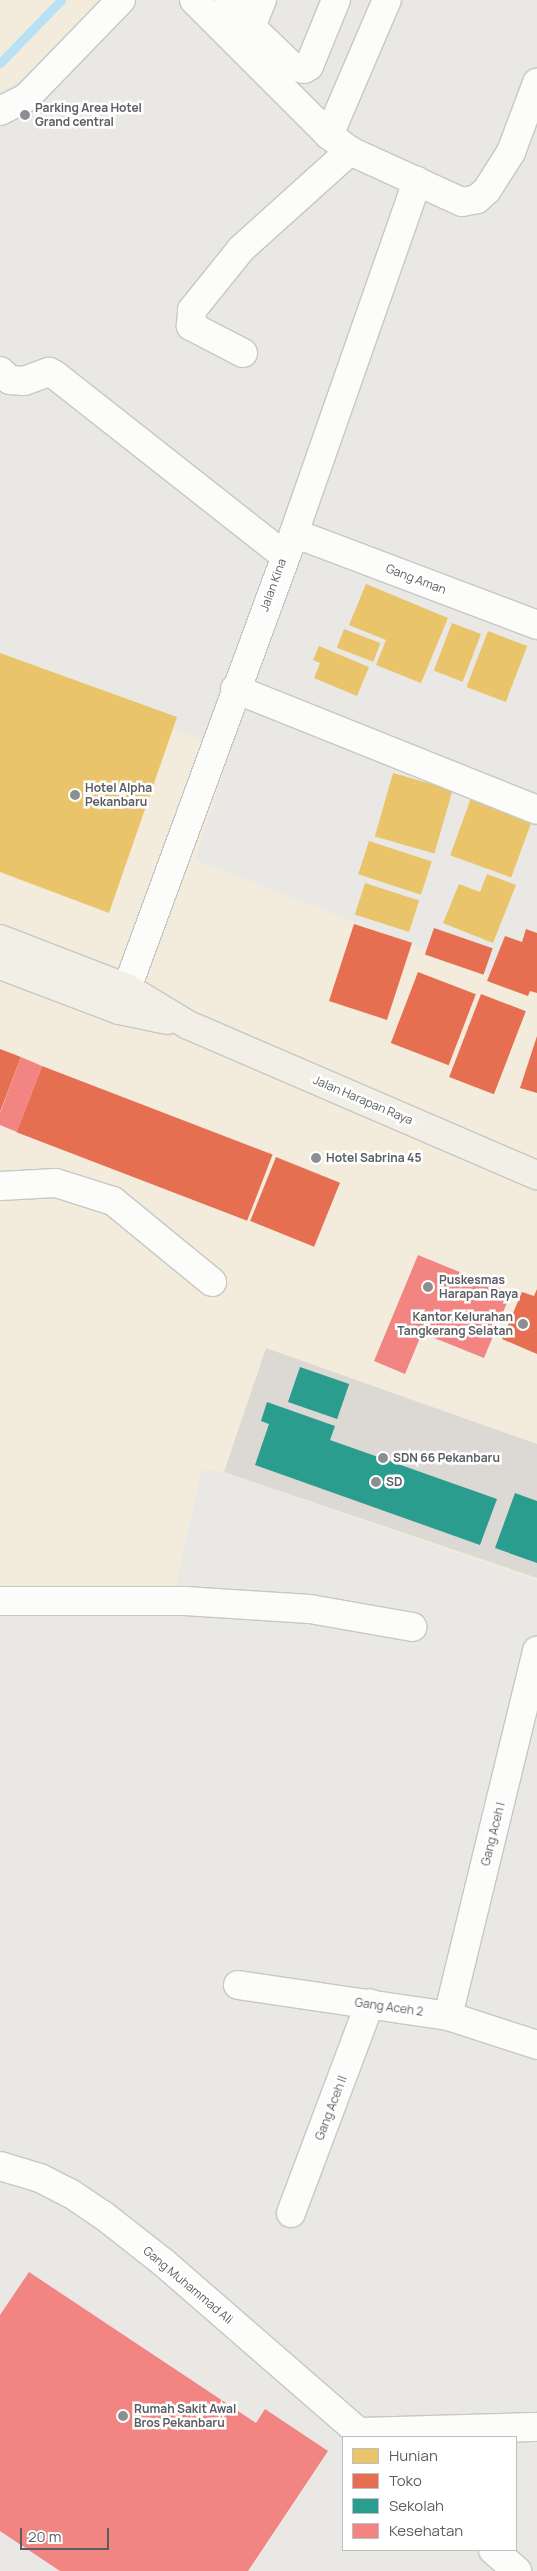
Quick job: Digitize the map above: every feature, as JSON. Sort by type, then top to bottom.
[{"type":"main road","name":"Jalan Harapan Raya","points":[[0,939],[127,988],[188,1025],[537,1175]]},
{"type":"main road","name":"Jalan Harapan Raya","points":[[0,965],[119,1010],[188,1025]]},
{"type":"street","points":[[0,112],[28,97],[120,0]]},
{"type":"street","points":[[194,0],[339,143],[462,202],[477,199],[487,190],[511,152],[537,83]]},
{"type":"street","points":[[229,0],[251,26],[292,66],[304,69],[309,66],[336,0]]},
{"type":"street","points":[[251,26],[262,0]]},
{"type":"street","points":[[243,353],[191,326],[192,310],[240,249],[339,143],[387,0]]},
{"type":"street","name":"Jalan Kina","points":[[127,988],[289,544],[417,180]]},
{"type":"street","name":"Gang Aman","points":[[0,371],[10,380],[24,381],[49,372],[56,375],[289,544],[537,625]]},
{"type":"street","points":[[235,690],[537,810]]},
{"type":"street","points":[[0,1186],[56,1183],[114,1201],[212,1282]]},
{"type":"street","points":[[0,1601],[185,1600],[310,1609],[412,1627]]},
{"type":"street","name":"Gang Aceh I","points":[[448,2016],[537,1651]]},
{"type":"street","name":"Gang Aceh 2","points":[[238,1985],[448,2016],[537,2045]]},
{"type":"street","name":"Gang Aceh II","points":[[291,2213],[370,2003]]},
{"type":"street","name":"Gang Muhammad Ali","points":[[0,2166],[48,2182],[103,2215],[163,2262],[361,2435],[537,2427]]},
{"type":"street","points":[[494,2551],[517,2571]]},
{"type":"shaded area","points":[[0,0],[103,0],[17,83],[0,92]]},
{"type":"shaded area","points":[[0,658],[230,752],[195,860],[537,993],[537,1581],[224,1472],[202,1469],[176,1586],[0,1590]]},
{"type":"shaded area","name":"SDN 66 Pekanbaru","points":[[266,1348],[537,1444],[537,1578],[224,1472]]},
{"type":"building: Hunian","points":[[366,584],[448,618],[421,683],[376,665],[386,640],[349,625]]},
{"type":"building: Hunian","points":[[452,623],[481,634],[463,682],[434,671]]},
{"type":"building: Hunian","points":[[344,629],[380,643],[373,662],[337,648]]},
{"type":"building: Hunian","points":[[488,631],[527,646],[506,702],[466,687]]},
{"type":"building: Hunian","points":[[319,646],[369,667],[357,696],[314,678],[320,663],[313,660]]},
{"type":"building: Hunian","name":"Hotel Alpha Pekanbaru","points":[[0,653],[177,717],[109,913],[0,872]]},
{"type":"building: Hunian","points":[[393,773],[453,790],[434,854],[375,836]]},
{"type":"building: Hunian","points":[[471,798],[532,820],[511,878],[450,855]]},
{"type":"building: Hunian","points":[[369,841],[432,861],[421,895],[358,874]]},
{"type":"building: Hunian","points":[[487,874],[516,885],[493,943],[443,923],[459,884],[480,892]]},
{"type":"building: Hunian","points":[[365,883],[419,901],[409,932],[355,914]]},
{"type":"building: Toko","points":[[354,924],[412,943],[387,1020],[329,1001]]},
{"type":"building: Toko","points":[[434,928],[493,948],[484,975],[425,954]]},
{"type":"building: Toko","points":[[526,929],[537,933],[537,993],[530,991],[528,996],[487,981],[505,936],[522,942]]},
{"type":"building: Toko","points":[[418,972],[476,994],[449,1065],[391,1043]]},
{"type":"building: Toko","points":[[481,994],[526,1011],[494,1094],[449,1077]]},
{"type":"building: Toko","points":[[537,1036],[537,1093],[520,1088]]},
{"type":"building: Toko","points":[[0,1049],[21,1057],[0,1112]]},
{"type":"building: Toko","points":[[42,1066],[273,1155],[247,1221],[17,1132]]},
{"type":"building: Toko","points":[[276,1157],[340,1183],[314,1247],[250,1221]]},
{"type":"building: Toko","name":"Kantor Kelurahan Tangkerang Selatan","points":[[537,1289],[537,1354],[502,1339],[522,1292],[534,1296]]},
{"type":"building: Sekolah","points":[[300,1367],[349,1384],[337,1419],[288,1402]]},
{"type":"building: Sekolah","name":"SD","points":[[267,1402],[335,1426],[330,1440],[497,1499],[480,1545],[255,1465],[269,1424],[261,1421]]},
{"type":"building: Sekolah","points":[[515,1493],[537,1501],[537,1563],[495,1548]]},
{"type":"building: Kesehatan","points":[[21,1057],[42,1066],[17,1132],[0,1125],[0,1113]]},
{"type":"building: Kesehatan","points":[[418,1255],[511,1293],[484,1358],[422,1333],[405,1374],[374,1361]]},
{"type":"building: Kesehatan","name":"Rumah Sakit Awal Bros Pekanbaru","points":[[29,2272],[256,2423],[265,2409],[328,2451],[248,2571],[60,2571],[0,2531],[0,2315]]},
{"type":"waterway","points":[[0,63],[61,0]]},
{"type":"place","name":"Parking Area Hotel Grand central","points":[[25,115]]},
{"type":"place","name":"Hotel Alpha Pekanbaru","points":[[75,795]]},
{"type":"place","name":"Hotel Sabrina 45","points":[[316,1158]]},
{"type":"place","name":"Puskesmas Harapan Raya","points":[[428,1287]]},
{"type":"place","name":"Kantor Kelurahan Tangkerang Selatan","points":[[523,1324]]},
{"type":"place","name":"SDN 66 Pekanbaru","points":[[383,1458]]},
{"type":"place","name":"SD","points":[[376,1482]]},
{"type":"place","name":"Rumah Sakit Awal Bros Pekanbaru","points":[[123,2416]]}]
